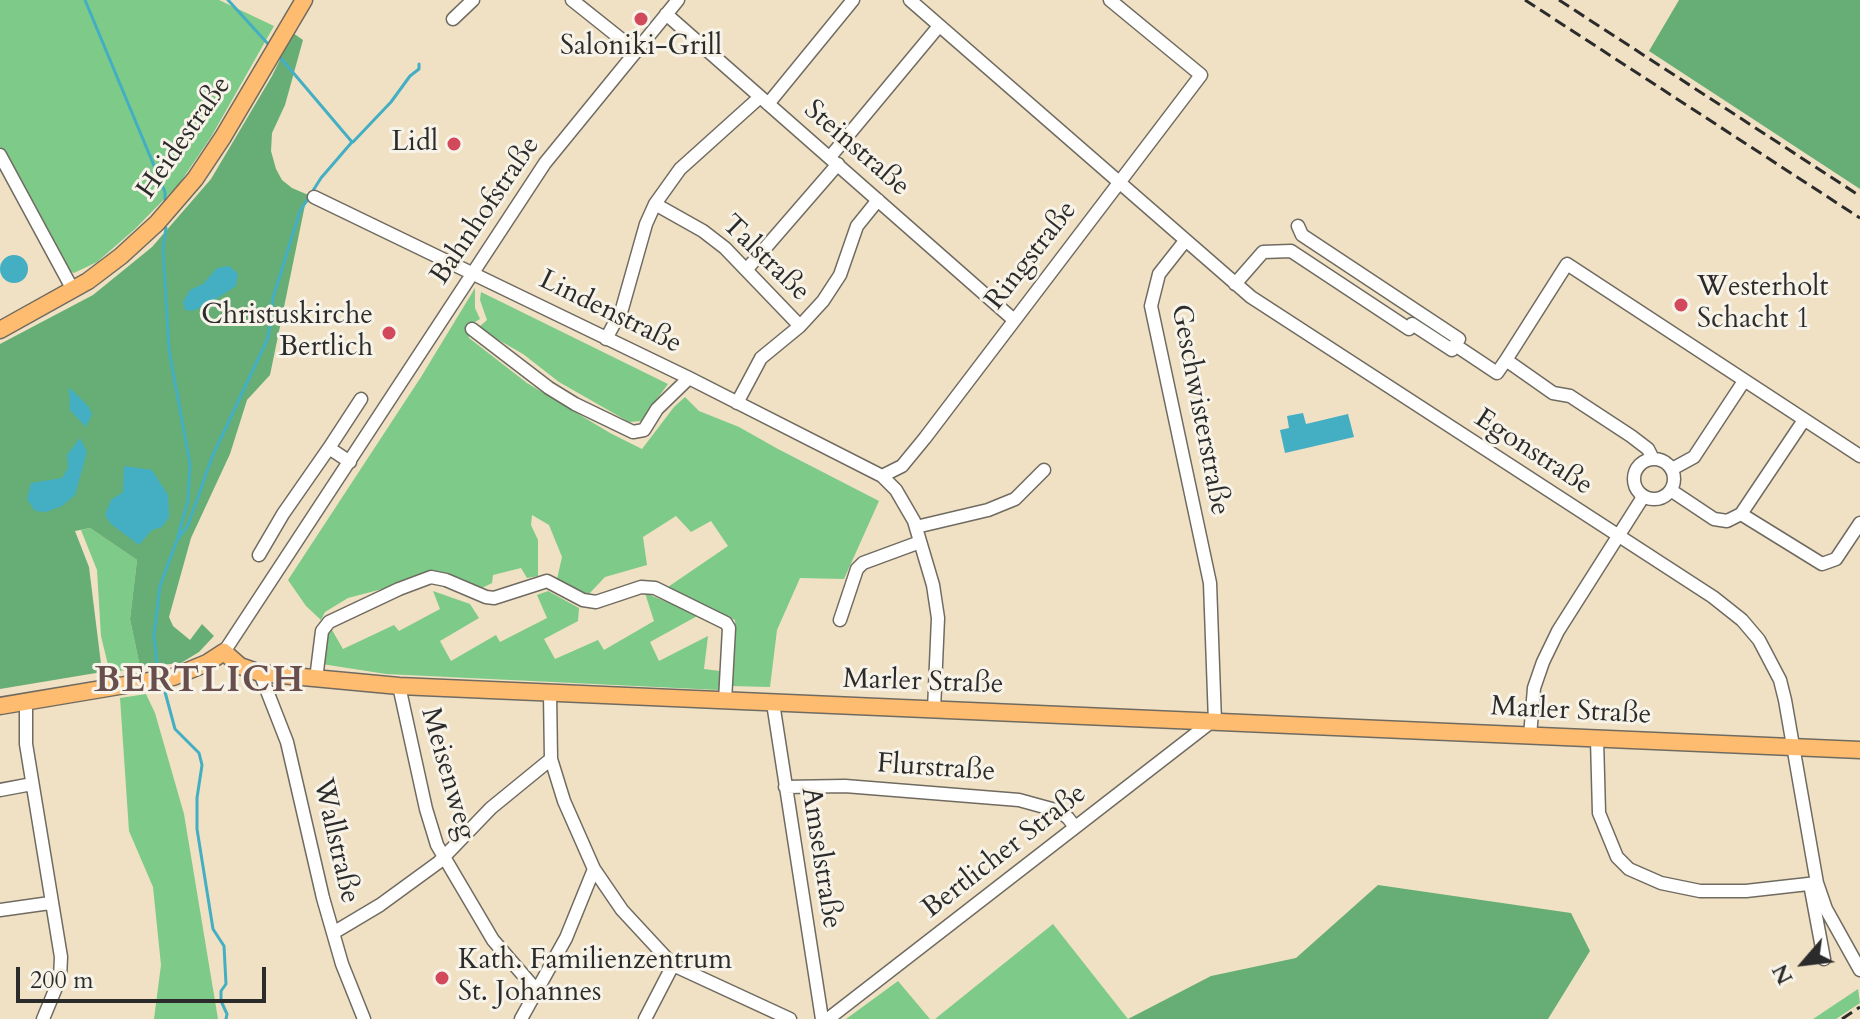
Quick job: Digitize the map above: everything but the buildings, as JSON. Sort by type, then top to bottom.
[{"type":"main road","name":"Heidestraße","points":[[0,330],[73,290],[121,256],[157,223],[186,190],[223,137],[304,0]]},
{"type":"main road","name":"Marler Straße","points":[[224,652],[240,666],[260,673],[399,686],[1860,750]]},
{"type":"main road","points":[[0,706],[173,677],[224,652]]},
{"type":"street","points":[[453,19],[473,0]]},
{"type":"street","points":[[572,0],[636,51]]},
{"type":"street","name":"Bahnhofstraße","points":[[224,652],[545,163],[678,0]]},
{"type":"street","points":[[606,339],[622,309],[646,224],[655,204],[680,169],[764,101],[853,0]]},
{"type":"street","points":[[910,0],[1185,241]]},
{"type":"street","name":"Ringstraße","points":[[896,490],[902,466],[1201,75],[1110,0]]},
{"type":"street","name":"Steinstraße","points":[[666,14],[1014,320]]},
{"type":"street","points":[[747,269],[939,26]]},
{"type":"street","points":[[0,155],[73,290]]},
{"type":"street","name":"Lindenstraße","points":[[314,197],[689,378],[882,476],[896,490],[916,527],[933,585],[938,618],[934,710]]},
{"type":"street","points":[[737,403],[761,358],[800,326],[823,301],[840,275],[857,226],[878,200]]},
{"type":"street","name":"Talstraße","points":[[655,204],[703,231],[747,269],[800,326]]},
{"type":"street","points":[[1235,284],[1263,252],[1291,251],[1409,329],[1412,324],[1452,350],[1459,339],[1302,235],[1298,226]]},
{"type":"street","name":"Egonstraße","points":[[1185,241],[1268,309],[1619,536],[1742,620],[1759,640],[1780,680],[1814,884]]},
{"type":"street","name":"Geschwisterstraße","points":[[1185,241],[1159,274],[1151,306],[1210,583],[1213,722]]},
{"type":"street","points":[[1455,345],[1497,373],[1567,264],[1860,456]]},
{"type":"street","points":[[472,329],[549,388],[633,432],[644,430],[657,409],[689,378]]},
{"type":"street","points":[[1506,360],[1553,393],[1570,396],[1631,436],[1648,449],[1653,459]]},
{"type":"street","points":[[1672,469],[1694,457],[1744,381]]},
{"type":"street","points":[[259,555],[361,399]]},
{"type":"street","points":[[1672,491],[1714,519],[1727,521],[1741,514],[1804,420]]},
{"type":"street","points":[[329,448],[350,462]]},
{"type":"street","points":[[1653,459],[1664,461],[1672,469],[1675,480],[1672,491],[1662,499],[1643,497],[1635,487],[1635,474],[1641,464],[1653,459]]},
{"type":"street","name":"Ringstraße","points":[[882,476],[902,466]]},
{"type":"street","points":[[916,527],[988,510],[1015,499],[1044,470]]},
{"type":"street","points":[[1530,736],[1534,688],[1543,662],[1558,631],[1643,497]]},
{"type":"street","points":[[1741,514],[1822,564],[1836,559],[1859,527]]},
{"type":"street","points":[[840,620],[857,569],[863,563],[920,542]]},
{"type":"street","points":[[316,679],[322,631],[329,622],[399,589],[431,577],[494,598],[547,581],[583,600],[596,602],[641,587],[655,588],[726,623],[725,701]]},
{"type":"street","name":"Wallstraße","points":[[260,673],[291,755],[333,933],[364,1019]]},
{"type":"street","name":"Meisenweg","points":[[399,686],[429,820],[443,856],[493,940],[537,991]]},
{"type":"street","points":[[550,693],[551,759],[564,801],[594,869],[622,910],[673,965],[790,1019]]},
{"type":"street","points":[[26,700],[26,744],[61,957],[60,978],[43,1019]]},
{"type":"street","name":"Amselstraße","points":[[773,703],[825,1019]]},
{"type":"street","name":"Bertlicher Straße","points":[[825,1019],[1213,722]]},
{"type":"street","points":[[1597,739],[1599,813],[1617,857],[1629,869],[1661,883],[1700,891],[1746,891],[1814,884]]},
{"type":"street","points":[[333,933],[380,905],[443,856],[491,808],[551,759]]},
{"type":"street","points":[[0,790],[32,784]]},
{"type":"street","name":"Flurstraße","points":[[785,787],[860,787],[1019,800],[1059,811],[1075,827]]},
{"type":"street","points":[[521,1019],[566,938],[594,869]]},
{"type":"street","points":[[1814,884],[1824,959]]},
{"type":"street","points":[[1814,884],[1860,970]]},
{"type":"street","points":[[0,910],[50,903]]},
{"type":"street","points":[[645,1019],[673,965]]},
{"type":"green space","points":[[0,0],[219,0],[274,26],[211,137],[179,184],[97,262],[74,273],[65,270],[0,147]]},
{"type":"green space","points":[[1679,0],[1860,0],[1860,189],[1649,51]]},
{"type":"green space","points":[[293,33],[303,40],[285,105],[272,133],[271,151],[282,180],[313,197],[305,205],[270,375],[247,400],[230,454],[191,538],[169,617],[173,626],[190,640],[202,624],[214,636],[199,652],[181,663],[140,667],[130,619],[137,560],[90,528],[75,531],[89,567],[102,672],[0,689],[0,344],[93,295],[152,247],[211,179],[272,76]]},
{"type":"green space","points":[[475,288],[475,308],[480,319],[468,326],[469,338],[527,383],[610,433],[642,449],[685,397],[699,411],[739,427],[879,501],[844,579],[800,578],[777,630],[770,687],[731,686],[735,620],[665,589],[728,546],[711,521],[691,532],[676,516],[643,537],[647,565],[605,577],[588,595],[557,579],[562,557],[549,525],[532,515],[531,525],[538,540],[538,576],[527,578],[521,568],[493,575],[492,583],[482,588],[435,571],[348,598],[325,612],[321,620],[306,606],[288,580],[421,377]]},
{"type":"green space","points":[[481,292],[668,384],[641,421],[629,422],[559,382],[523,354],[478,328],[487,320],[480,300]]},
{"type":"green space","points":[[90,528],[137,560],[130,619],[140,667],[110,673],[101,636],[97,570],[81,530]]},
{"type":"green space","points":[[433,591],[470,604],[479,618],[440,641],[451,661],[496,635],[500,642],[547,618],[537,595],[548,591],[579,608],[578,621],[544,639],[555,659],[598,640],[604,650],[654,621],[645,593],[699,615],[650,642],[659,661],[708,636],[704,669],[720,671],[719,690],[386,674],[322,664],[326,633],[332,630],[343,649],[394,625],[399,631],[440,609]]},
{"type":"green space","points":[[146,694],[155,713],[184,814],[218,1019],[154,1019],[161,965],[153,887],[129,831],[120,698]]},
{"type":"green space","points":[[1378,885],[1571,913],[1590,951],[1548,1019],[1128,1019],[1211,976],[1296,958]]},
{"type":"green space","points":[[1053,924],[1128,1019],[935,1019]]},
{"type":"green space","points":[[898,981],[930,1019],[846,1019]]},
{"type":"green space","points":[[1858,989],[1860,1003],[1836,1019],[1813,1019]]},
{"type":"water","points":[[14,255],[24,259],[28,269],[24,279],[14,283],[4,279],[0,269],[4,259]]},
{"type":"water","points":[[229,266],[238,274],[236,286],[205,306],[185,310],[183,302],[190,290],[203,284],[217,268]]},
{"type":"water","points":[[69,387],[92,414],[86,427],[70,410]]},
{"type":"water","points":[[1303,413],[1306,424],[1348,414],[1354,437],[1285,453],[1280,430],[1289,428],[1287,416]]},
{"type":"water","points":[[80,438],[87,452],[75,495],[62,506],[46,512],[35,511],[27,499],[31,483],[62,478],[68,468],[67,455]]},
{"type":"water","points":[[124,466],[152,470],[168,495],[169,517],[162,527],[152,530],[139,545],[111,524],[105,515],[111,500],[123,492]]},
{"type":"waterway","points":[[85,0],[165,192],[165,200]]},
{"type":"waterway","points":[[228,0],[269,45]]},
{"type":"waterway","points":[[177,540],[188,525],[212,457],[268,338],[273,298],[300,211],[321,178],[352,142],[279,56]]},
{"type":"waterway","points":[[353,142],[419,69],[419,64]]},
{"type":"waterway","points":[[157,664],[154,635],[160,586],[188,500],[190,464],[169,350],[163,248],[166,228]]},
{"type":"waterway","points":[[165,692],[175,729],[199,753],[202,765],[197,798],[197,829],[213,929],[224,946],[226,984],[221,991],[221,1001],[226,1019]]},
{"type":"railway","points":[[1525,0],[1860,218]]},
{"type":"railway","points":[[1559,0],[1860,196]]},
{"type":"railway","points":[[1842,1019],[1860,1007]]},
{"type":"place","name":"Saloniki-Grill","points":[[641,19]]},
{"type":"place","name":"Lidl","points":[[454,144]]},
{"type":"place","name":"Westerholt Schacht 1","points":[[1681,305]]},
{"type":"place","name":"Christuskirche Bertlich","points":[[389,333]]},
{"type":"place","name":"Kath. Familienzentrum St. Johannes","points":[[442,978]]},
{"type":"district","name":"BERTLICH","points":[[200,683]]}]
